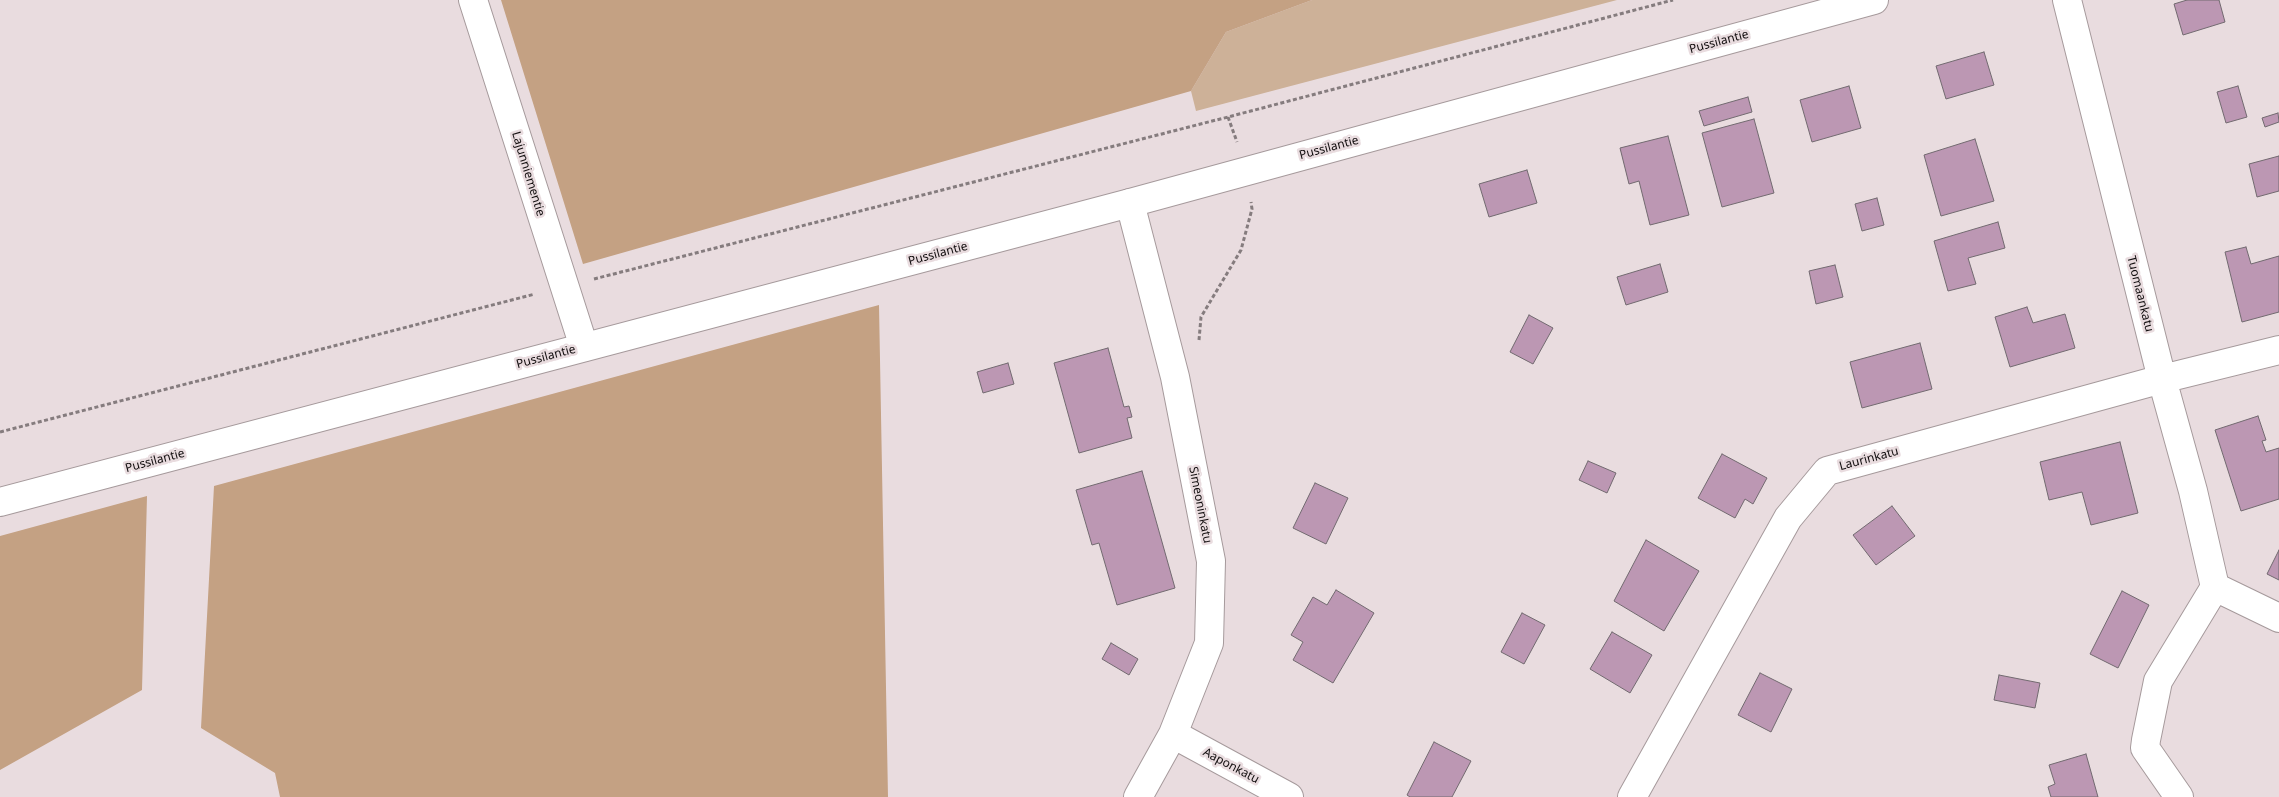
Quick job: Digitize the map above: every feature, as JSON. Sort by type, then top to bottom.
[{"type":"street","name":"Lajunniementie","points":[[473,0],[563,287],[584,347]]},
{"type":"street","name":"Pussilantie","points":[[0,502],[1130,203],[1874,0]]},
{"type":"street","name":"Tuomaankatu","points":[[2067,0],[2162,379],[2193,491],[2215,587]]},
{"type":"street","name":"Simeoninkatu","points":[[1130,203],[1175,377],[1211,561],[1209,643],[1173,734],[1138,797]]},
{"type":"street","name":"Laurinkatu","points":[[1632,797],[1788,518],[1827,471],[2162,379],[2279,350]]},
{"type":"street","points":[[2179,797],[2145,748],[2158,681],[2215,587],[2279,618]]},
{"type":"street","name":"Aaponkatu","points":[[1173,734],[1289,797]]},
{"type":"path","points":[[0,432],[1228,117],[1673,0]]},
{"type":"path","points":[[1202,317],[1241,250],[1252,209],[1246,170],[1228,117]]},
{"type":"shaded area","points":[[501,0],[1312,0],[1226,32],[1191,91],[583,264]]},
{"type":"shaded area","points":[[1312,0],[1617,0],[1196,111],[1191,91],[1226,32]]},
{"type":"shaded area","points":[[879,305],[888,797],[280,797],[275,773],[201,728],[214,486]]},
{"type":"shaded area","points":[[147,496],[142,690],[0,770],[0,536]]},
{"type":"building","points":[[2187,0],[2219,0],[2225,22],[2183,35],[2174,4]]},
{"type":"building","points":[[1984,52],[1994,85],[1946,99],[1936,66]]},
{"type":"building","points":[[1849,86],[1861,128],[1812,142],[1800,100]]},
{"type":"building","points":[[2238,86],[2247,117],[2226,123],[2217,92]]},
{"type":"building","points":[[1748,97],[1752,112],[1704,126],[1699,111]]},
{"type":"building","points":[[2278,113],[2279,122],[2265,127],[2262,118]]},
{"type":"building","points":[[1754,119],[1774,193],[1722,207],[1702,133]]},
{"type":"building","points":[[1668,136],[1689,215],[1650,225],[1639,181],[1629,184],[1620,148]]},
{"type":"building","points":[[1975,139],[1994,201],[1941,216],[1924,155]]},
{"type":"building","points":[[2279,156],[2279,191],[2257,197],[2249,164]]},
{"type":"building","points":[[1527,170],[1537,203],[1489,217],[1479,184]]},
{"type":"building","points":[[1877,198],[1884,225],[1862,231],[1855,204]]},
{"type":"building","points":[[1998,222],[2005,248],[1968,258],[1976,284],[1948,291],[1934,241]]},
{"type":"building","points":[[2246,247],[2251,264],[2279,256],[2279,312],[2242,322],[2225,252]]},
{"type":"building","points":[[1660,264],[1668,292],[1626,305],[1617,277]]},
{"type":"building","points":[[1835,265],[1843,297],[1816,304],[1809,271]]},
{"type":"building","points":[[2027,307],[2033,323],[2065,314],[2075,348],[2010,367],[1995,317]]},
{"type":"building","points":[[1529,315],[1553,328],[1533,364],[1510,352]]},
{"type":"building","points":[[1920,343],[1932,389],[1862,408],[1850,362]]},
{"type":"building","points":[[1108,348],[1124,407],[1129,406],[1132,417],[1127,418],[1132,438],[1079,453],[1054,363]]},
{"type":"building","points":[[1008,363],[1014,384],[983,393],[977,372]]},
{"type":"building","points":[[2258,416],[2266,440],[2262,441],[2266,452],[2279,448],[2279,499],[2241,511],[2215,430]]},
{"type":"building","points":[[2120,442],[2138,513],[2091,525],[2082,492],[2049,500],[2040,462]]},
{"type":"building","points":[[1722,454],[1767,478],[1753,504],[1745,499],[1735,518],[1698,498]]},
{"type":"building","points":[[1588,461],[1616,473],[1607,493],[1579,480]]},
{"type":"building","points":[[1142,471],[1175,588],[1117,605],[1099,543],[1092,545],[1076,490]]},
{"type":"building","points":[[1315,483],[1348,498],[1326,544],[1293,528]]},
{"type":"building","points":[[1892,506],[1915,536],[1876,565],[1853,535]]},
{"type":"building","points":[[1646,540],[1699,571],[1664,631],[1614,601]]},
{"type":"building","points":[[2279,550],[2279,580],[2267,574]]},
{"type":"building","points":[[1336,590],[1374,613],[1333,683],[1293,660],[1303,642],[1291,635],[1313,597],[1327,605]]},
{"type":"building","points":[[2122,591],[2149,605],[2118,668],[2090,654]]},
{"type":"building","points":[[1522,613],[1545,625],[1524,664],[1501,652]]},
{"type":"building","points":[[1612,632],[1652,655],[1630,693],[1590,669]]},
{"type":"building","points":[[1111,643],[1138,659],[1129,675],[1102,659]]},
{"type":"building","points":[[1760,673],[1792,689],[1771,732],[1738,715]]},
{"type":"building","points":[[1999,675],[2040,683],[2035,708],[1994,700]]},
{"type":"building","points":[[1434,742],[1471,761],[1452,797],[1410,797],[1407,795]]},
{"type":"building","points":[[2086,754],[2098,797],[2051,797],[2048,787],[2055,784],[2049,765]]}]
